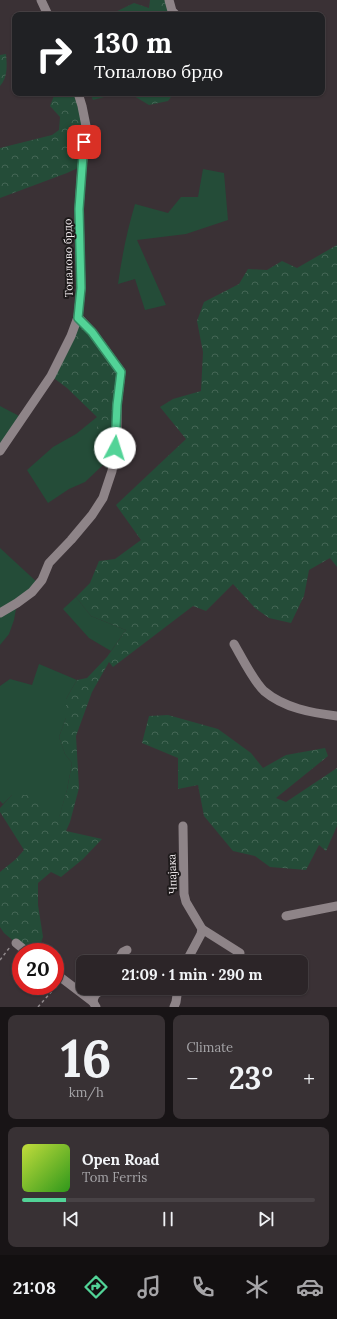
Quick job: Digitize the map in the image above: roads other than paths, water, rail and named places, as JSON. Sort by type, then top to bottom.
[{"type":"street","points":[[41,0],[47,12]]},
{"type":"street","points":[[169,0],[173,12]]},
{"type":"street","name":"Топалово брдо","points":[[0,450],[51,376],[71,336],[78,318],[81,288],[79,209],[82,166],[87,131],[79,96]]},
{"type":"street","points":[[0,613],[32,592],[42,580],[49,563],[92,515],[103,498],[112,471],[117,436],[117,405],[121,372],[92,332],[78,318]]},
{"type":"street","points":[[234,644],[247,667],[263,690],[287,705],[314,713],[337,716]]},
{"type":"street","name":"Чпајака","points":[[183,826],[184,894],[186,902],[202,929]]},
{"type":"street","points":[[286,916],[337,906]]},
{"type":"street","points":[[190,955],[201,934],[202,929],[240,953]]},
{"type":"street","points":[[121,955],[127,950]]},
{"type":"street","points":[[64,979],[94,1004]]},
{"type":"street","points":[[174,1007],[177,995]]}]
